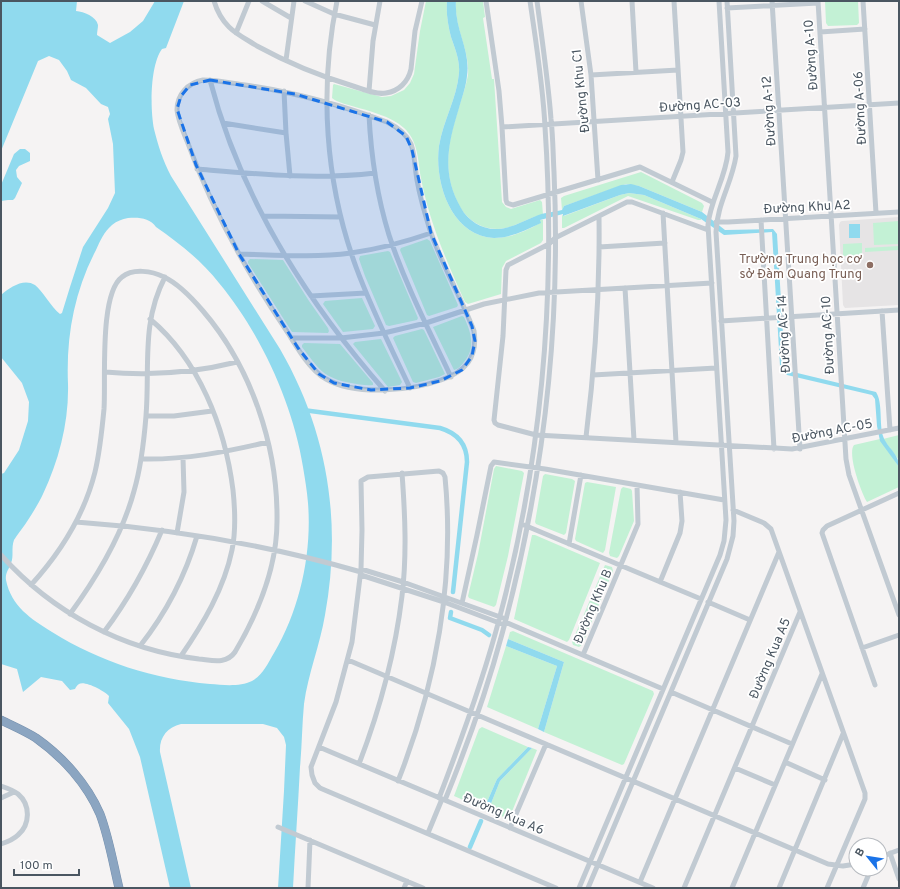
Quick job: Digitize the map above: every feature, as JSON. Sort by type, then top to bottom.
[{"type":"highway","points":[[1,720],[36,738],[66,763],[80,780],[91,796],[100,815],[119,888]]},
{"type":"street","points":[[214,1],[221,18],[236,33],[286,60],[327,78],[369,91],[381,93],[392,92],[401,86],[409,77],[412,66],[417,23],[422,1]]},
{"type":"street","points":[[236,33],[249,1]]},
{"type":"street","points":[[262,1],[291,18]]},
{"type":"street","points":[[286,60],[294,1]]},
{"type":"street","points":[[305,1],[334,14],[375,25]]},
{"type":"street","points":[[337,1],[334,14],[327,78],[328,140],[333,176],[341,217],[351,253],[366,293],[410,388]]},
{"type":"street","points":[[369,91],[375,25],[380,1]]},
{"type":"street","points":[[486,1],[495,55],[502,128],[506,202],[513,205],[640,167],[712,202]]},
{"type":"street","points":[[442,799],[471,712],[500,617],[521,524],[536,435],[543,369],[548,292],[549,194],[545,125],[530,1]]},
{"type":"street","points":[[428,833],[477,714],[505,622],[527,526],[542,435],[550,359],[554,292],[555,193],[552,125],[537,1]]},
{"type":"street","name":"Đường Khu C1","points":[[581,1],[591,75],[598,180]]},
{"type":"street","points":[[632,1],[636,72]]},
{"type":"street","points":[[672,182],[683,155],[674,1]]},
{"type":"street","points":[[579,888],[720,555],[724,541],[726,520],[708,227],[712,202],[724,173],[727,159],[718,1]]},
{"type":"street","points":[[588,888],[732,544],[734,528],[716,232],[719,206],[735,163],[736,149],[727,1]]},
{"type":"street","name":"Đường A-06","points":[[863,1],[876,213]]},
{"type":"street","points":[[727,8],[772,3],[818,2]]},
{"type":"street","name":"Đường A-10","points":[[818,2],[824,108]]},
{"type":"street","name":"Đường A-12","points":[[772,3],[786,219]]},
{"type":"street","points":[[820,32],[865,30]]},
{"type":"street","points":[[591,75],[678,70]]},
{"type":"street","points":[[210,80],[223,123],[243,173],[285,255],[311,296],[341,338],[385,391]]},
{"type":"street","points":[[210,80],[284,91],[327,102],[396,126],[409,140],[431,233],[474,331],[475,346],[472,356],[466,366],[451,376],[429,384],[385,391],[351,387],[334,383],[325,379],[315,371],[291,338],[238,254],[219,217],[198,169],[179,119],[177,106],[182,93],[190,85],[200,81],[210,80]]},
{"type":"street","points":[[284,91],[290,176]]},
{"type":"street","name":"Đường AC-03","points":[[502,128],[899,103]]},
{"type":"street","name":"Đường AC-10","points":[[824,108],[844,439],[848,470],[899,615]]},
{"type":"street","points":[[369,116],[375,173],[380,201],[393,245],[426,323],[451,376]]},
{"type":"street","points":[[223,123],[286,133]]},
{"type":"street","points":[[198,169],[290,176],[333,176],[375,173]]},
{"type":"street","points":[[504,300],[507,266],[549,244],[555,238],[629,201],[708,227]]},
{"type":"street","name":"Đường Khu A2","points":[[716,222],[761,223],[786,219],[899,212]]},
{"type":"street","points":[[663,213],[676,442]]},
{"type":"street","points":[[264,216],[341,217]]},
{"type":"street","points":[[586,437],[593,375],[598,289],[599,217]]},
{"type":"street","name":"Đường AC-14","points":[[786,219],[800,448]]},
{"type":"street","points":[[761,223],[774,449]]},
{"type":"street","points":[[238,254],[285,255],[351,253],[393,245],[431,233]]},
{"type":"street","points":[[599,247],[665,243]]},
{"type":"street","points":[[1,555],[14,570],[31,585],[70,614],[104,632],[140,646],[182,656],[221,661],[229,659],[233,655],[245,635],[258,607],[275,550],[277,521],[276,496],[268,442],[256,403],[237,362],[222,337],[201,308],[175,284],[165,277],[151,272],[139,271],[125,275],[116,282],[110,302],[106,327],[102,427],[96,466],[86,499],[76,522],[59,550],[31,585]]},
{"type":"street","points":[[70,614],[94,578],[122,526],[133,495],[141,459],[146,416],[150,319],[156,297],[165,277]]},
{"type":"street","points":[[291,338],[341,338],[384,333],[426,323],[465,310],[504,300],[548,292],[712,283]]},
{"type":"street","points":[[624,288],[634,440]]},
{"type":"street","points":[[311,296],[366,293]]},
{"type":"street","name":"Đường AC-05","points":[[504,300],[495,422],[498,425],[536,435],[721,444],[729,447],[774,449],[800,448],[899,428]]},
{"type":"street","points":[[722,322],[899,310]]},
{"type":"street","points":[[882,311],[887,430]]},
{"type":"street","points":[[150,319],[181,352],[193,371],[212,411],[226,452],[234,498],[234,542],[227,568],[213,602],[182,656]]},
{"type":"street","points":[[105,372],[148,374],[193,371],[237,362]]},
{"type":"street","points":[[593,375],[716,368]]},
{"type":"street","points":[[146,416],[174,416],[212,411]]},
{"type":"street","points":[[141,459],[183,458],[226,452],[268,442]]},
{"type":"street","points":[[177,533],[184,492],[183,458]]},
{"type":"street","points":[[462,602],[476,542],[491,464],[495,462],[581,475],[724,500]]},
{"type":"street","points":[[398,780],[414,739],[427,694],[436,652],[444,599],[447,534],[444,475],[437,470],[368,477],[361,481],[361,572],[356,617],[348,660],[332,715],[312,762],[311,772],[314,780],[321,788],[556,888]]},
{"type":"street","points":[[359,764],[372,731],[388,677],[396,637],[403,588],[405,533],[402,474]]},
{"type":"street","points":[[569,544],[581,475]]},
{"type":"street","name":"Đường Khu B","points":[[583,655],[639,521],[637,485]]},
{"type":"street","points":[[660,582],[680,533],[682,521],[680,492]]},
{"type":"street","points":[[875,685],[822,533],[827,526],[899,493]]},
{"type":"street","name":"Đường Kua A5","points":[[733,510],[764,523],[769,527],[800,612],[752,727]]},
{"type":"street","points":[[76,522],[162,530],[234,542],[301,556],[403,582],[498,622],[505,622]]},
{"type":"street","name":"Đường Khu B","points":[[521,524],[701,599]]},
{"type":"street","points":[[104,632],[134,587],[162,530]]},
{"type":"street","points":[[140,646],[160,619],[175,592],[187,565],[197,536]]},
{"type":"street","points":[[640,882],[779,552]]},
{"type":"street","points":[[361,572],[403,588],[444,599],[462,602],[500,617],[505,622],[663,689]]},
{"type":"street","points":[[708,602],[750,620]]},
{"type":"street","points":[[800,612],[865,796],[827,888]]},
{"type":"street","points":[[862,648],[899,634]]},
{"type":"street","points":[[348,660],[836,866],[848,865]]},
{"type":"street","points":[[732,888],[822,674]]},
{"type":"street","points":[[671,692],[792,744]]},
{"type":"street","points":[[684,888],[752,727]]},
{"type":"street","points":[[779,888],[843,734]]},
{"type":"street","points":[[510,828],[546,744]]},
{"type":"street","name":"Đường Kua A6","points":[[319,748],[653,888]]},
{"type":"street","points":[[785,762],[825,780]]},
{"type":"street","points":[[735,768],[775,785]]},
{"type":"street","points":[[1,786],[14,792],[21,798],[28,813],[27,820],[17,836],[1,844]]},
{"type":"street","points":[[1,798],[14,792]]},
{"type":"street","points":[[278,826],[424,888]]},
{"type":"street","points":[[308,888],[310,840]]},
{"type":"street","points":[[899,850],[890,853],[899,879]]},
{"type":"street","points":[[863,888],[868,877]]},
{"type":"street","points":[[404,888],[407,881]]},
{"type":"highlighted area","points":[[210,80],[295,94],[387,122],[406,136],[412,150],[431,233],[472,326],[475,341],[472,356],[462,370],[440,381],[410,388],[371,390],[334,383],[319,374],[298,348],[239,254],[196,165],[177,109],[181,96],[190,85]]},
{"type":"shaded area","name":"Trường Trung học cơ sở Đàm Quang Trung","points":[[899,217],[899,305],[845,308],[843,305],[840,222]]},
{"type":"green space","points":[[426,1],[447,1],[449,28],[459,64],[456,91],[439,146],[439,175],[448,205],[456,218],[467,228],[479,235],[494,238],[518,234],[540,223],[540,220],[543,220],[543,240],[541,243],[506,261],[502,268],[501,294],[468,304],[465,302],[438,239],[423,190],[416,149],[412,138],[404,128],[393,120],[341,103],[332,98],[334,84],[382,97],[391,96],[404,90],[410,83],[414,74]]},
{"type":"green space","points":[[456,1],[483,1],[485,17],[483,18],[492,79],[494,79],[502,202],[506,207],[511,209],[540,200],[542,202],[543,215],[509,227],[491,229],[471,220],[460,207],[450,182],[448,169],[449,145],[468,75],[467,56],[457,21]]},
{"type":"green space","points":[[825,1],[858,1],[859,23],[857,25],[828,26],[826,23]]},
{"type":"green space","points":[[641,172],[702,203],[704,206],[702,212],[639,186],[626,184],[564,206],[562,210],[561,198],[564,196]]},
{"type":"green space","points":[[629,193],[644,195],[701,220],[628,196],[562,228],[562,215],[564,216]]},
{"type":"green space","points":[[899,221],[899,244],[874,245],[873,223]]},
{"type":"green space","points":[[427,239],[430,241],[458,305],[457,307],[429,316],[427,315],[400,250],[401,248]]},
{"type":"green space","points":[[862,243],[862,255],[843,256],[843,244]]},
{"type":"green space","points":[[899,246],[899,250],[865,252],[865,248]]},
{"type":"green space","points":[[388,251],[390,252],[418,318],[417,320],[389,326],[386,325],[359,259],[360,256]]},
{"type":"green space","points":[[250,259],[283,260],[328,328],[328,333],[292,332],[248,263]]},
{"type":"green space","points":[[362,298],[375,326],[373,329],[343,332],[323,304],[325,301]]},
{"type":"green space","points":[[462,316],[464,317],[469,328],[471,346],[468,357],[457,369],[454,370],[433,327]]},
{"type":"green space","points":[[422,329],[424,330],[445,374],[416,383],[413,382],[393,338],[395,336]]},
{"type":"green space","points":[[381,339],[402,382],[400,385],[388,387],[353,344],[355,342]]},
{"type":"green space","points":[[304,343],[340,344],[373,383],[373,385],[342,381],[328,375],[318,367],[302,347]]},
{"type":"green space","points":[[899,435],[899,460],[883,439]]},
{"type":"green space","points":[[880,439],[899,467],[899,487],[867,502],[861,490],[853,464],[852,450],[854,445]]},
{"type":"green space","points":[[496,466],[522,471],[524,473],[508,556],[496,605],[494,607],[469,598],[468,596],[478,554],[494,469]]},
{"type":"green space","points":[[545,474],[572,479],[575,481],[566,533],[564,535],[536,524],[535,522],[543,476]]},
{"type":"green space","points":[[587,482],[616,487],[605,550],[603,553],[576,541],[575,539],[585,483]]},
{"type":"green space","points":[[623,487],[631,489],[632,491],[634,521],[617,558],[610,556],[609,553],[621,489]]},
{"type":"green space","points":[[532,535],[600,563],[567,642],[514,619]]},
{"type":"green space","points":[[605,565],[612,567],[613,571],[582,645],[579,647],[573,645],[572,642]]},
{"type":"green space","points":[[513,631],[653,691],[654,694],[624,764],[622,765],[544,732],[564,662],[508,639],[510,632]]},
{"type":"green space","points":[[506,646],[557,666],[538,729],[487,707]]},
{"type":"green space","points":[[482,727],[528,747],[497,779],[484,809],[454,796],[479,729]]},
{"type":"green space","points":[[532,748],[537,750],[509,819],[488,811],[500,781]]},
{"type":"water","points":[[1,1],[77,1],[76,11],[86,13],[95,19],[98,25],[97,35],[110,43],[130,32],[143,21],[155,1],[184,1],[166,48],[162,49],[155,65],[152,88],[152,110],[157,141],[171,176],[280,349],[296,380],[310,412],[320,445],[327,478],[331,512],[332,546],[330,580],[323,626],[308,682],[304,704],[293,888],[278,888],[286,745],[284,737],[277,728],[263,724],[181,724],[168,730],[165,734],[161,742],[160,752],[191,888],[170,888],[140,757],[129,729],[108,703],[109,696],[99,689],[85,683],[79,684],[75,689],[70,690],[62,681],[41,677],[23,692],[17,669],[1,664],[1,474],[4,473],[19,450],[28,421],[29,402],[22,383],[1,357],[1,295],[17,284],[26,282],[31,283],[38,287],[60,314],[62,313],[83,247],[108,208],[115,193],[113,144],[108,119],[110,114],[108,107],[101,104],[86,88],[71,80],[67,71],[59,60],[49,56],[38,61],[1,151]],"holes":[[[126,218],[140,218],[151,222],[173,239],[205,267],[234,302],[261,346],[273,370],[283,394],[298,443],[307,490],[309,522],[306,561],[302,580],[291,618],[270,661],[256,678],[247,683],[231,685],[210,684],[168,678],[128,667],[89,652],[52,632],[23,611],[12,597],[6,580],[12,560],[14,540],[36,507],[49,481],[62,440],[67,412],[68,349],[70,332],[82,282],[102,237],[112,225],[118,221]]]},
{"type":"water","points":[[447,1],[456,1],[457,21],[465,48],[468,66],[466,84],[455,121],[448,158],[451,183],[464,213],[476,224],[487,228],[498,229],[513,226],[545,213],[562,210],[564,206],[621,185],[631,184],[702,212],[725,230],[773,229],[777,234],[785,367],[789,371],[876,392],[880,408],[883,436],[895,454],[899,467],[880,441],[877,426],[875,399],[872,395],[787,375],[782,371],[780,366],[772,232],[724,235],[701,219],[644,195],[629,193],[563,216],[563,214],[540,220],[541,223],[530,228],[500,238],[479,235],[467,228],[456,218],[448,205],[443,190],[439,175],[438,160],[441,137],[456,91],[459,73],[456,50],[448,24]]},
{"type":"water","points":[[20,149],[25,149],[30,153],[30,161],[19,166],[16,170],[17,177],[22,183],[13,200],[1,201],[1,185],[14,154]]},
{"type":"water","points":[[849,224],[860,224],[860,238],[849,238]]},
{"type":"water","points":[[508,639],[564,662],[544,732],[538,729],[557,666],[506,646]]},
{"type":"water","points":[[528,747],[532,748],[500,781],[488,811],[484,809],[497,779]]},
{"type":"waterway","points":[[303,410],[440,428],[446,430],[460,440],[467,456],[467,462],[453,592]]},
{"type":"waterway","points":[[451,612],[450,618],[482,630],[489,635]]},
{"type":"waterway","points":[[470,847],[481,821]]},
{"type":"place","name":"Trường Trung học cơ sở Đàm Quang Trung","points":[[870,265]]}]
